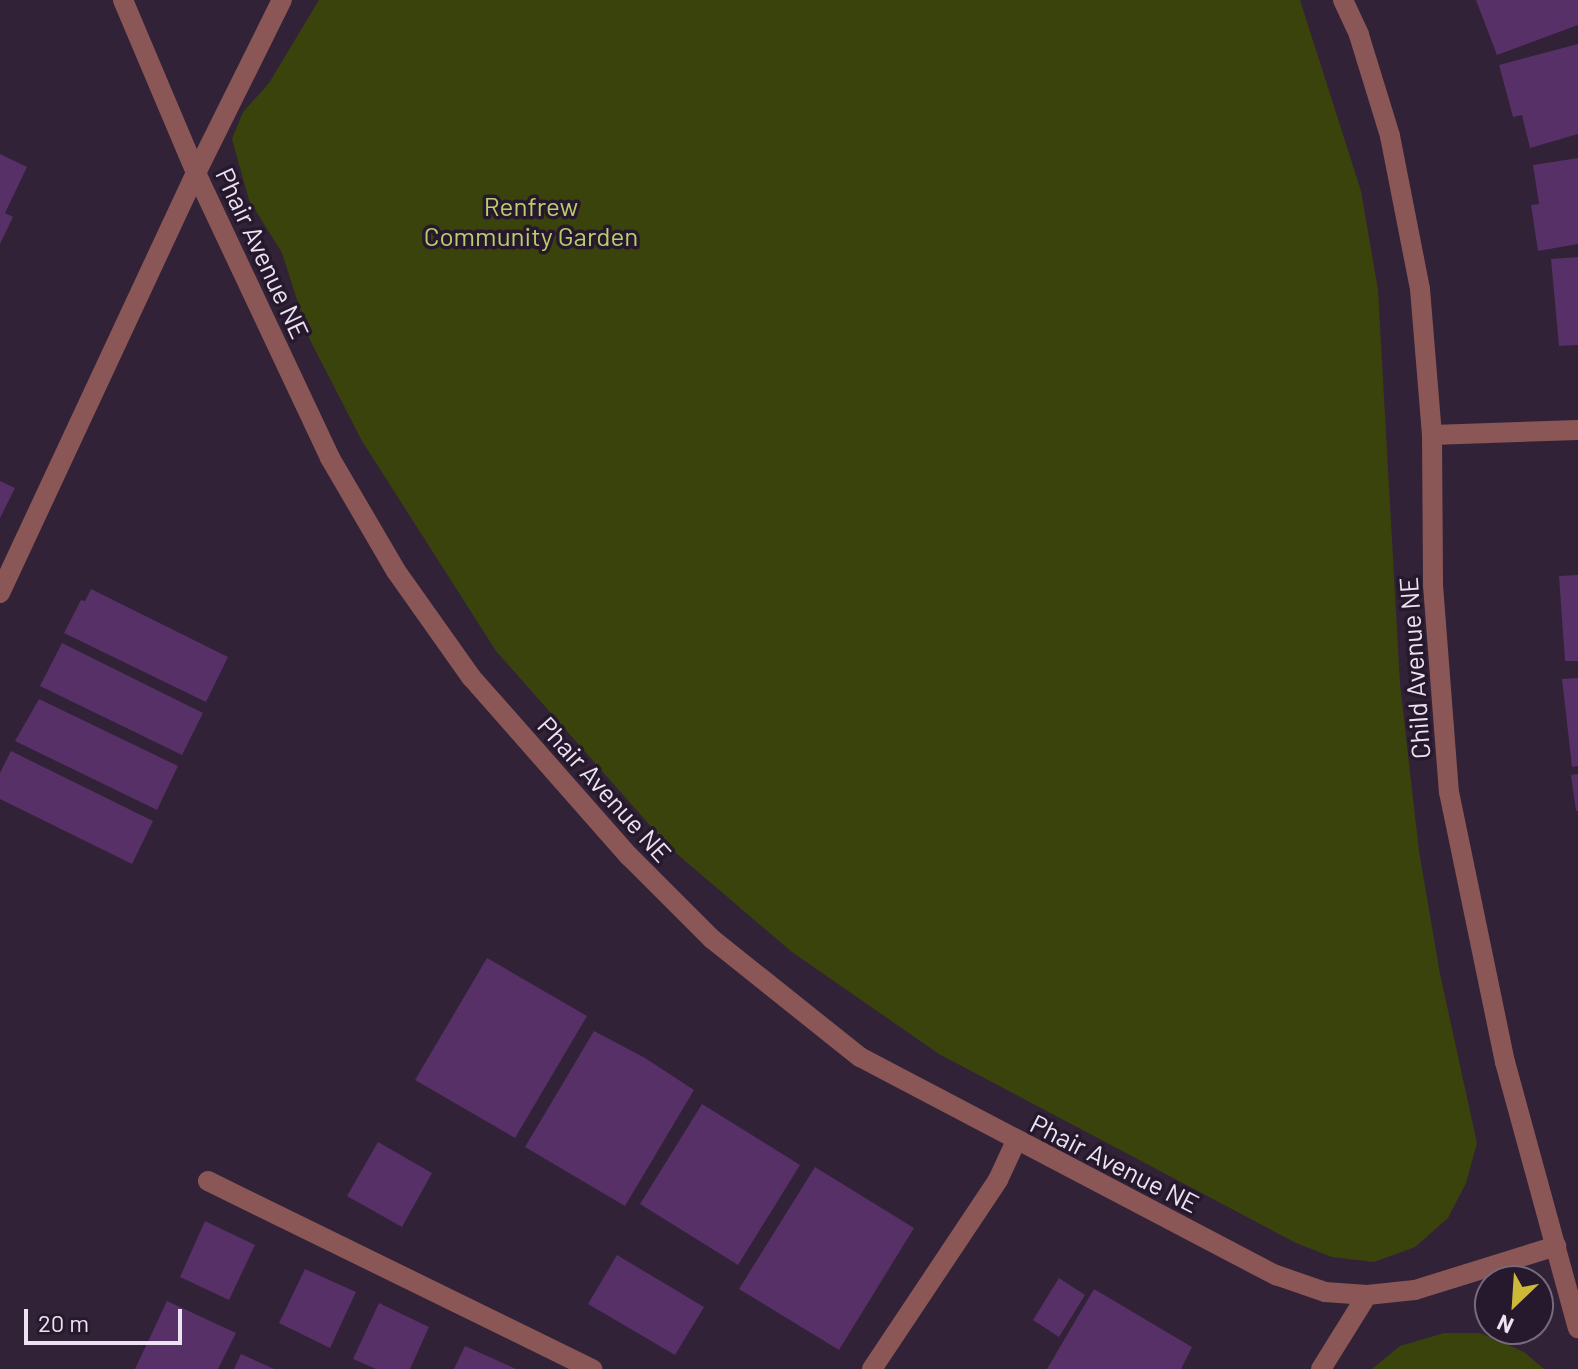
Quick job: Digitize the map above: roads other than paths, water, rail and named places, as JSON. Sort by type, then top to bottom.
[{"type":"street","name":"Phair Avenue NE","points":[[123,0],[196,173],[330,458],[396,571],[471,677],[629,856],[712,939],[860,1057],[1276,1275],[1325,1292],[1367,1295],[1415,1290],[1556,1246]]},
{"type":"street","points":[[0,593],[196,173],[282,0]]},
{"type":"street","name":"Child Avenue NE","points":[[1343,0],[1359,35],[1390,136],[1420,289],[1432,435],[1433,585],[1449,792],[1505,1062],[1578,1328]]},
{"type":"street","points":[[1432,435],[1578,430]]},
{"type":"street","points":[[872,1369],[998,1180],[1016,1141]]},
{"type":"street","points":[[208,1181],[592,1369]]},
{"type":"street","points":[[1321,1369],[1367,1295]]},
{"type":"park label","name":"Renfrew Community Garden","points":[[531,221]]}]
